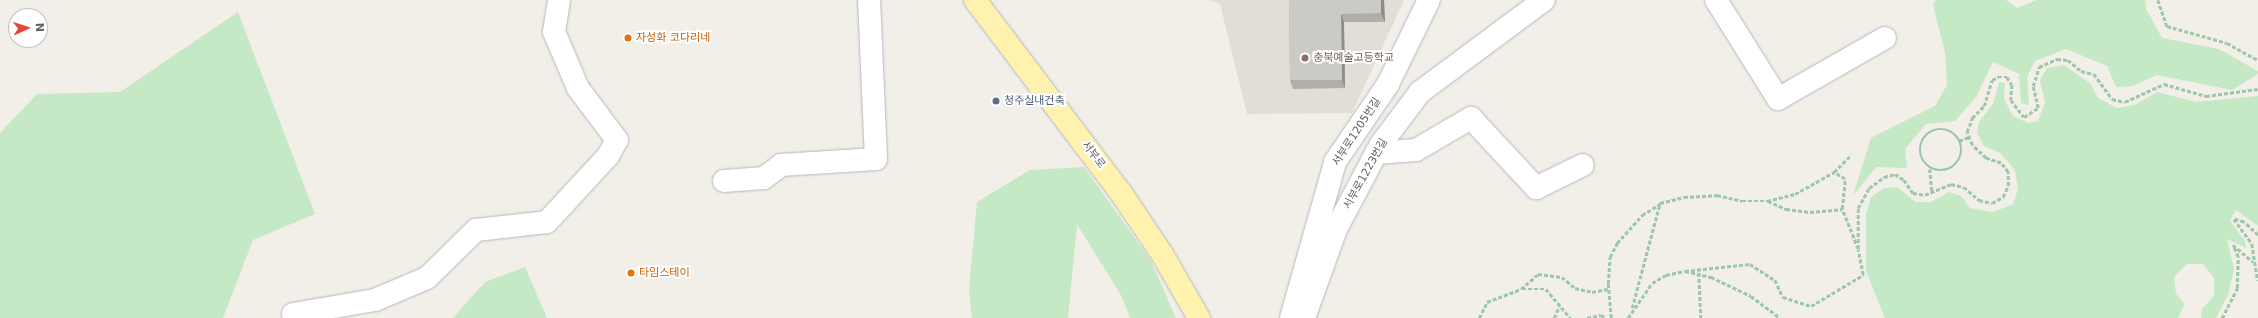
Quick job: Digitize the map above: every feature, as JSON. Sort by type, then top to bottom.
[{"type":"main road","name":"서부로","points":[[976,0],[1121,193],[1162,254],[1199,318]]},
{"type":"street","points":[[293,314],[375,300],[427,278],[476,230],[547,222],[608,156],[617,140],[578,88],[554,32],[559,0]]},
{"type":"street","points":[[724,180],[764,178],[781,165],[876,159],[869,0]]},
{"type":"street","name":"서부로1205번길","points":[[1291,318],[1325,229],[1335,162],[1388,84],[1429,0]]},
{"type":"street","name":"서부로1223번길","points":[[1304,318],[1325,229],[1376,153],[1420,92],[1544,0]]},
{"type":"street","points":[[1716,0],[1778,98],[1885,38]]},
{"type":"street","points":[[1376,153],[1416,150],[1471,118],[1536,188],[1583,166]]},
{"type":"path","points":[[2158,0],[2167,26],[2226,43],[2258,60]]},
{"type":"path","points":[[1632,308],[1652,283],[1666,275],[1685,271],[1750,264],[1775,280],[1783,297],[1812,306],[1863,275],[1858,249],[1858,208],[1869,188],[1895,174],[1904,180],[1913,193],[1932,193],[1952,184],[1964,187],[1979,200],[1992,202],[2003,197],[2008,186],[2008,172],[2001,162],[1986,158],[1969,137],[1972,118],[1984,106],[1992,80],[2007,77],[2017,111],[2024,117],[2031,116],[2038,108],[2034,75],[2039,67],[2057,58],[2068,60],[2080,71],[2094,74],[2112,99],[2125,102],[2164,84],[2206,96],[2258,88]]},
{"type":"path","points":[[1930,168],[1946,171],[1957,163],[1962,151],[1959,141],[1947,130],[1927,134],[1920,154],[1930,168],[1932,193]]},
{"type":"path","points":[[1959,141],[1969,137]]},
{"type":"path","points":[[1611,318],[1608,289],[1610,257],[1617,243],[1642,215],[1660,203],[1684,197],[1717,195],[1742,201],[1767,201],[1795,194],[1834,172],[1851,155]]},
{"type":"path","points":[[1834,172],[1845,179],[1842,209],[1858,249]]},
{"type":"path","points":[[1767,201],[1786,209],[1810,212],[1842,209]]},
{"type":"path","points":[[1628,318],[1660,203]]},
{"type":"path","points":[[2258,235],[2244,222],[2234,219],[2252,244],[2253,262],[2258,281]]},
{"type":"path","points":[[2222,318],[2237,288],[2238,257],[2234,245],[2253,262]]},
{"type":"path","points":[[1685,271],[1700,273],[1751,296],[1780,318]]},
{"type":"path","points":[[1700,273],[1701,318]]},
{"type":"path","points":[[1479,318],[1487,302],[1521,289],[1538,274],[1551,274],[1562,277],[1576,288],[1592,292],[1608,289]]},
{"type":"path","points":[[1521,289],[1546,289],[1559,307],[1570,318]]},
{"type":"path","points":[[1554,318],[1559,307]]},
{"type":"path","points":[[1587,318],[1601,315],[1606,318]]},
{"type":"shaded area","name":"충북예술고등학교","points":[[1210,0],[1404,0],[1352,113],[1247,114],[1220,4]]},
{"type":"green space","points":[[1936,0],[2006,0],[2017,8],[2037,0],[2145,0],[2146,9],[2162,38],[2219,49],[2258,71],[2258,74],[2232,90],[2157,75],[2133,86],[2116,87],[2107,66],[2066,49],[2035,61],[2027,77],[2029,105],[2021,103],[2019,74],[1993,62],[1976,97],[1955,121],[1926,124],[1905,149],[1907,168],[1876,167],[1853,196],[1871,138],[1935,106],[1947,85],[1945,52],[1933,5]]},
{"type":"green space","points":[[238,12],[315,214],[253,240],[223,318],[0,318],[0,133],[37,94],[120,92]]},
{"type":"green space","points":[[2064,65],[2091,84],[2098,98],[2117,108],[2135,105],[2157,92],[2196,102],[2258,96],[2258,226],[2236,210],[2230,221],[2245,241],[2246,248],[2227,239],[2234,269],[2228,295],[2216,318],[2201,318],[2202,309],[2214,296],[2214,278],[2203,264],[2187,264],[2174,277],[2176,294],[2185,304],[2178,318],[1885,318],[1866,271],[1866,215],[1871,197],[1884,188],[1897,187],[1916,202],[1931,202],[1949,192],[1961,196],[1970,208],[1993,212],[2013,204],[2018,189],[2015,170],[2000,153],[1984,146],[1977,133],[1979,122],[1993,104],[1999,82],[2005,83],[2004,99],[2013,116],[2028,123],[2038,121],[2045,102],[2040,80],[2047,68]]},
{"type":"green space","points":[[1084,167],[1151,261],[1176,318],[1130,318],[1122,297],[1077,224],[1068,318],[972,318],[969,289],[977,202],[1030,170]]},
{"type":"green space","points":[[525,267],[547,318],[453,318],[485,282]]},
{"type":"building","points":[[1289,0],[1381,0],[1381,13],[1341,14],[1342,80],[1290,80]]},
{"type":"place","name":"자성화 코다리네","points":[[628,38]]},
{"type":"place","name":"충북예술고등학교","points":[[1305,58]]},
{"type":"place","name":"청주실내건축","points":[[996,101]]},
{"type":"place","name":"타임스테이","points":[[631,273]]}]
